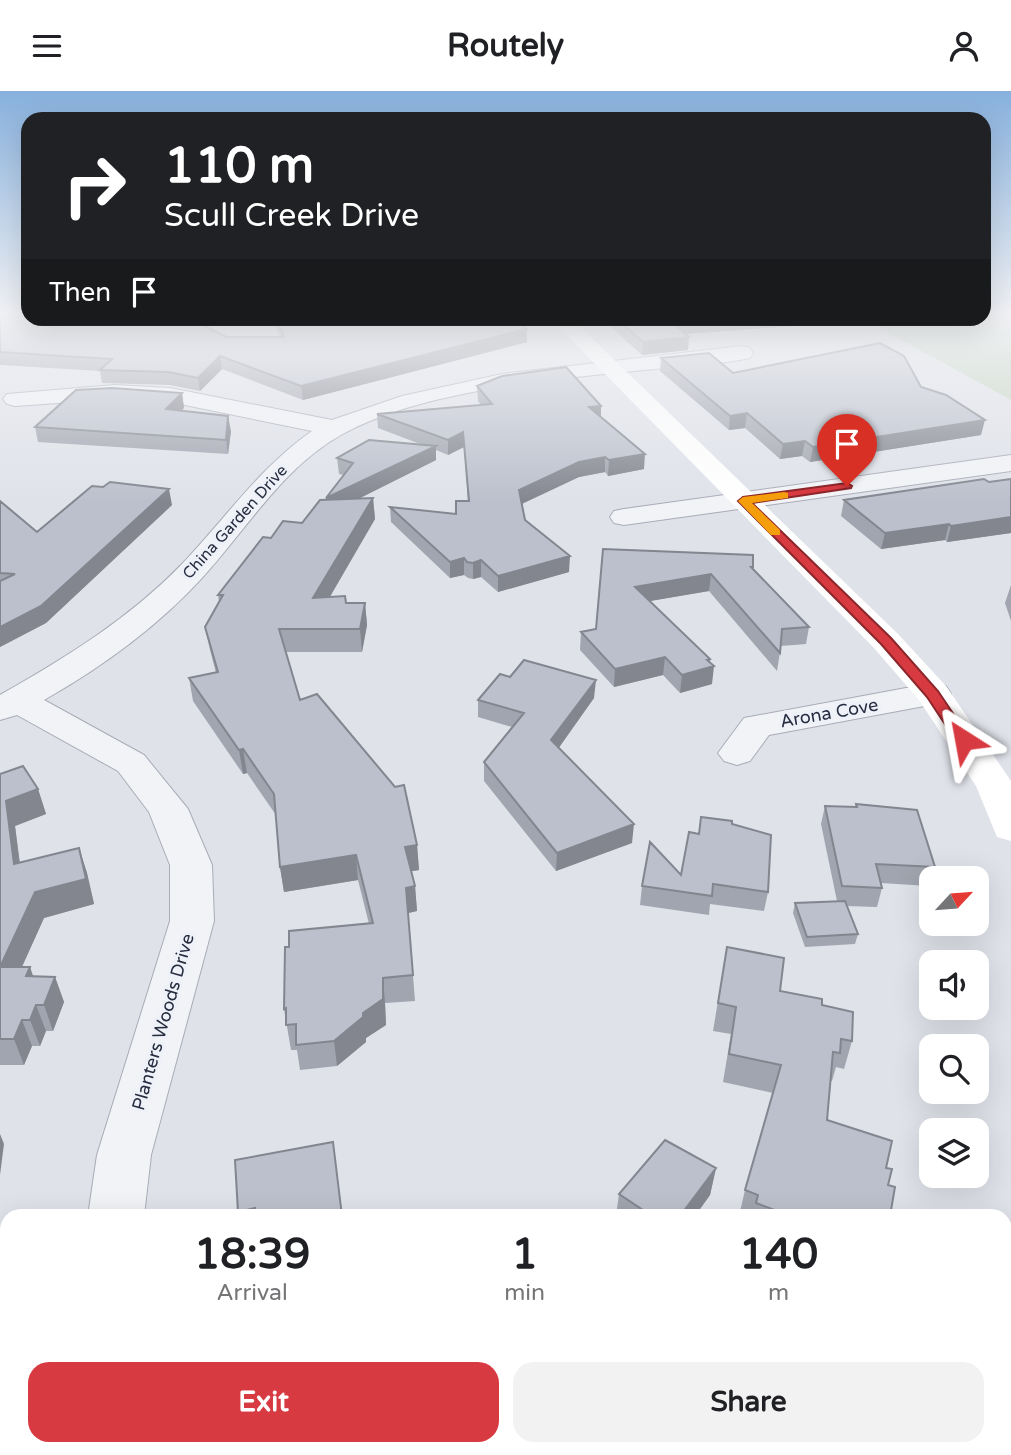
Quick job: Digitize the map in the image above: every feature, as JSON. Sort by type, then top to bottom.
[{"type":"street","name":"China Garden Drive","points":[[9,705],[101,648],[175,588],[275,473],[320,437],[335,428],[389,407],[487,383],[552,375]]},
{"type":"street","points":[[619,375],[886,641],[933,694],[995,786],[1011,827]]},
{"type":"street","points":[[15,400],[115,393],[170,395],[335,428]]},
{"type":"street","points":[[624,517],[1011,463]]},
{"type":"street","name":"Arona Cove","points":[[737,753],[757,726],[933,694]]},
{"type":"street","name":"Planters Woods Drive","points":[[9,705],[131,763],[168,809],[191,865],[192,921],[124,1155],[117,1209]]},
{"type":"green space","points":[[965,375],[1011,375],[1011,400]]},
{"type":"building","points":[[181,375],[201,375],[198,378]]},
{"type":"building","points":[[270,375],[346,375],[301,386]]},
{"type":"building","points":[[573,375],[601,406],[589,407],[645,454],[579,462],[519,490],[525,520],[570,556],[498,576],[481,560],[473,563],[464,558],[450,562],[390,507],[456,514],[456,501],[469,501],[463,432],[448,440],[377,414],[492,404],[477,386],[502,376]]},
{"type":"building","points":[[681,375],[914,375],[921,387],[946,395],[985,420],[813,447],[805,441],[783,444],[747,413],[730,416]]},
{"type":"building","points":[[112,388],[182,393],[166,409],[228,416],[226,440],[35,427],[76,390]]},
{"type":"building","points":[[369,440],[436,446],[326,498],[353,463],[337,458]]},
{"type":"building","points":[[984,479],[989,482],[1011,479],[1011,517],[885,533],[844,500]]},
{"type":"building","points":[[110,482],[169,489],[41,606],[0,627],[0,581],[15,574],[0,573],[0,501],[37,532],[92,486],[103,487]]},
{"type":"building","points":[[373,498],[313,598],[345,596],[346,603],[365,603],[360,629],[279,629],[300,700],[317,694],[395,787],[404,785],[417,845],[405,847],[415,886],[406,888],[413,975],[383,978],[383,999],[363,1013],[363,1017],[334,1041],[296,1045],[296,1024],[286,1025],[286,1008],[284,1009],[285,947],[289,947],[289,931],[373,923],[356,855],[280,867],[274,794],[243,749],[239,750],[189,678],[218,672],[205,627],[223,595],[218,595],[263,537],[271,538],[283,521],[302,523],[320,500]]},
{"type":"building","points":[[603,549],[753,555],[751,567],[809,627],[782,629],[780,653],[711,574],[635,587],[710,659],[707,660],[714,666],[682,675],[665,657],[615,669],[581,632],[596,629]]},
{"type":"building","points":[[524,660],[596,680],[551,740],[634,824],[557,853],[484,762],[524,713],[478,700],[500,674],[510,677]]},
{"type":"building","points":[[23,766],[38,789],[6,801],[14,864],[79,848],[86,879],[35,892],[0,967],[0,774]]},
{"type":"building","points":[[856,804],[917,810],[935,866],[876,864],[882,888],[842,886],[825,806],[857,807]]},
{"type":"building","points":[[701,817],[732,821],[732,824],[771,835],[768,892],[713,884],[712,896],[642,886],[650,842],[681,875],[689,832],[699,834]]},
{"type":"building","points":[[845,901],[858,934],[807,937],[795,903]]},
{"type":"building","points":[[727,947],[784,958],[780,991],[822,999],[822,1005],[853,1012],[852,1041],[841,1039],[840,1053],[833,1052],[827,1120],[892,1141],[886,1168],[892,1169],[888,1185],[895,1187],[891,1209],[772,1209],[756,1203],[758,1195],[745,1190],[781,1065],[729,1054],[736,1007],[718,1003]]},
{"type":"building","points":[[0,967],[30,967],[26,976],[55,977],[44,1005],[36,1005],[30,1020],[22,1020],[14,1039],[0,1039]]},
{"type":"building","points":[[665,1140],[716,1168],[685,1209],[642,1209],[619,1194]]},
{"type":"building","points":[[333,1142],[341,1209],[238,1209],[235,1160]]},
{"type":"slow traffic","points":[[776,533],[743,501],[784,495]]},
{"type":"route","points":[[847,486],[743,501],[886,641],[933,694],[964,740]]}]
